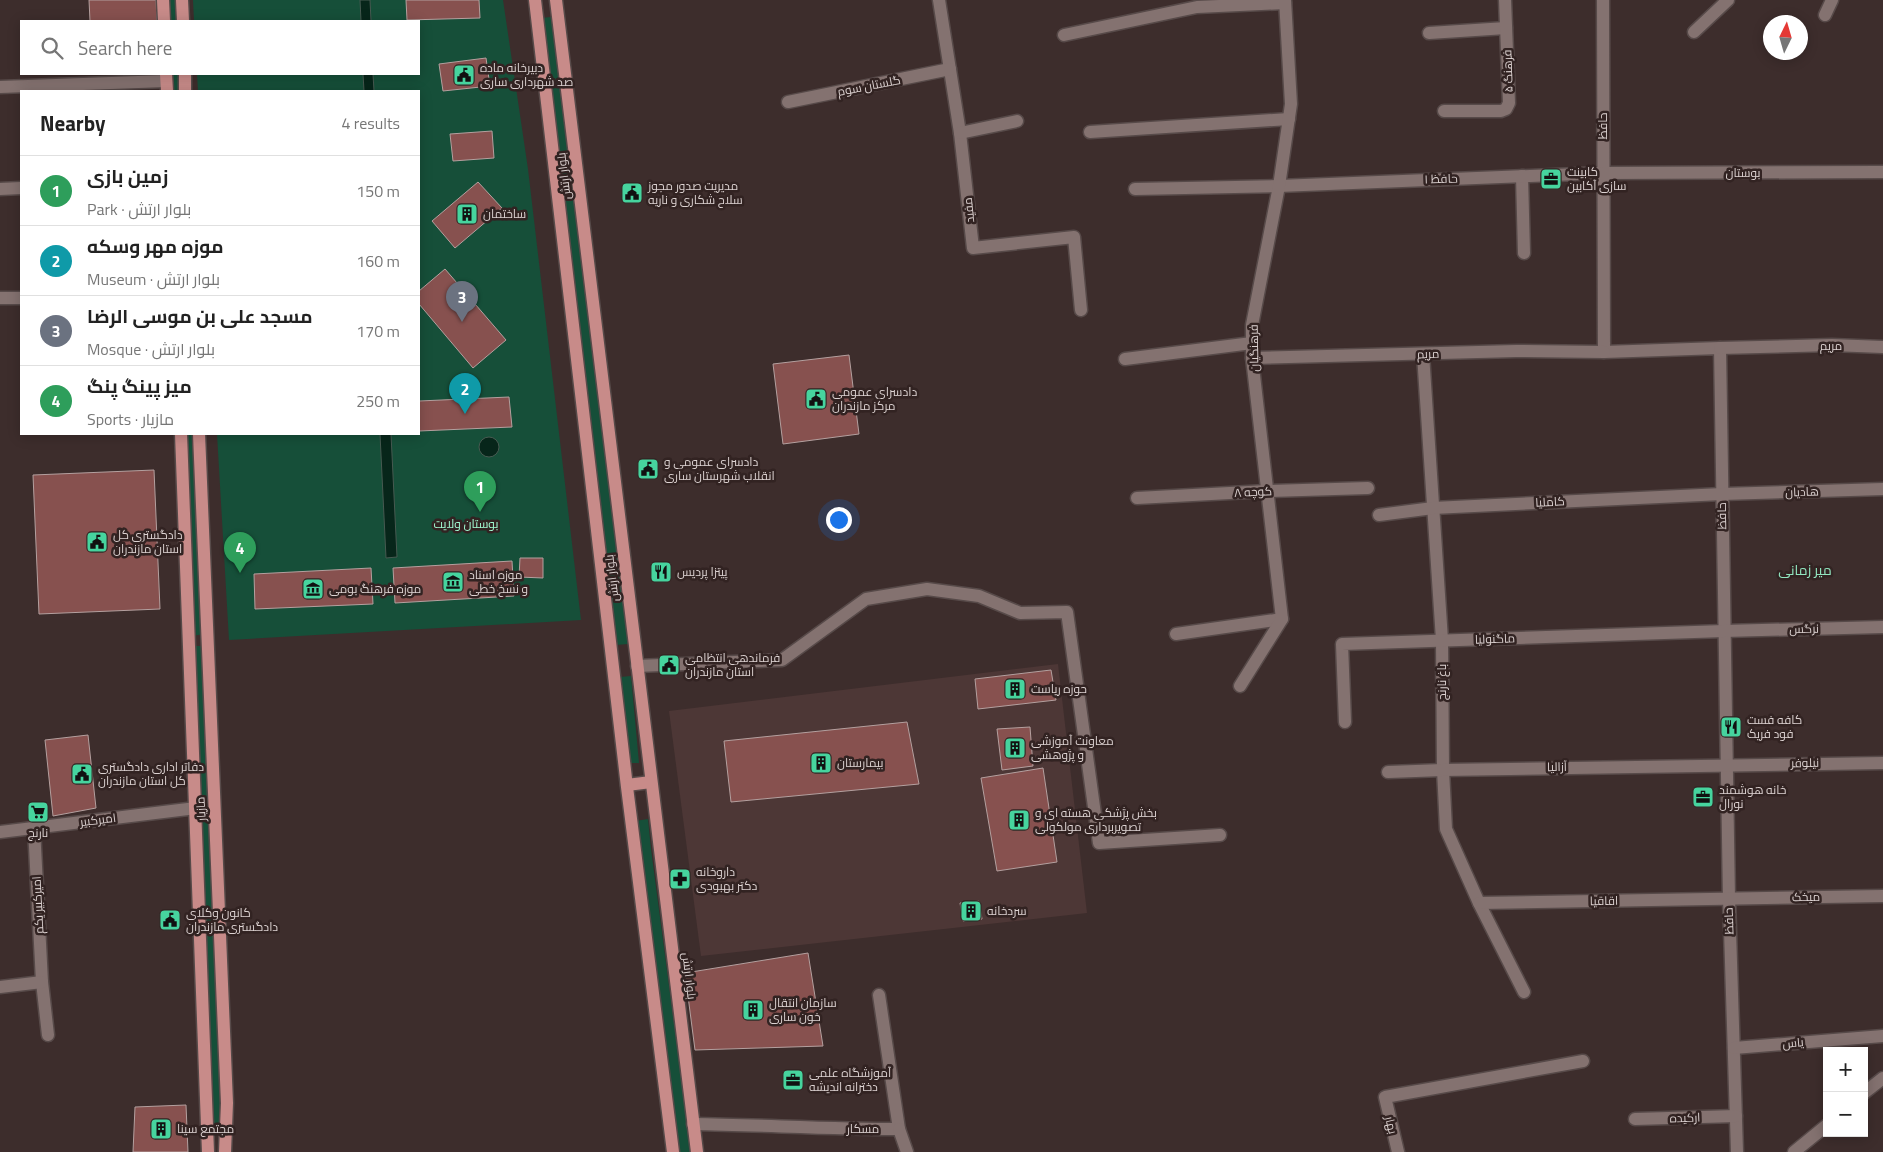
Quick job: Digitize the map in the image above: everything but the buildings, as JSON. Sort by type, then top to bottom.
[{"type":"main road","points":[[163,0],[164,20]]},
{"type":"main road","points":[[182,0],[183,20]]},
{"type":"main road","name":"بلوار ارتش","points":[[535,0],[627,785],[674,1152]]},
{"type":"main road","name":"بلوار ارتش","points":[[556,0],[636,666],[697,1152]]},
{"type":"main road","points":[[185,75],[185,90]]},
{"type":"main road","name":"مازیار","points":[[181,435],[208,1152]]},
{"type":"main road","name":"مازیار","points":[[199,435],[221,932],[227,1103],[225,1152]]},
{"type":"main road","points":[[189,641],[208,639]]},
{"type":"main road","points":[[613,668],[636,666]]},
{"type":"main road","points":[[627,785],[651,782]]},
{"type":"main road","points":[[207,1133],[210,1138],[217,1141],[226,1134]]},
{"type":"street","name":"مفید","points":[[939,0],[960,133],[973,248],[1074,237],[1082,310]]},
{"type":"street","name":"فرهنگ ۵","points":[[1444,111],[1501,112],[1506,109],[1509,103],[1505,0]]},
{"type":"street","name":"حافظ","points":[[1603,0],[1604,352]]},
{"type":"street","points":[[1694,32],[1728,0]]},
{"type":"street","points":[[1825,15],[1832,0]]},
{"type":"street","points":[[1064,35],[1196,7],[1285,1]]},
{"type":"street","name":"فرهنگیان","points":[[1282,619],[1252,358],[1252,325],[1280,186],[1291,104],[1285,1]]},
{"type":"street","points":[[1429,33],[1506,28]]},
{"type":"street","name":"گلستان سوم","points":[[788,102],[950,69]]},
{"type":"street","points":[[0,87],[166,82]]},
{"type":"street","points":[[1090,132],[1289,119]]},
{"type":"street","points":[[960,133],[1017,121]]},
{"type":"street","name":"بوستان","points":[[1603,173],[1883,172]]},
{"type":"street","name":"حافظ ۱","points":[[1135,189],[1280,186],[1603,173]]},
{"type":"street","points":[[1522,176],[1524,253]]},
{"type":"street","points":[[0,189],[20,188]]},
{"type":"street","points":[[0,298],[20,298]]},
{"type":"street","points":[[1125,359],[1252,343]]},
{"type":"street","name":"مریم","points":[[1720,348],[1832,345],[1883,347]]},
{"type":"street","points":[[1604,352],[1720,348]]},
{"type":"street","name":"حافظ","points":[[1720,348],[1726,764],[1737,1152]]},
{"type":"street","name":"مریم","points":[[1252,358],[1516,351],[1604,352]]},
{"type":"street","name":"باغ نارنج","points":[[1423,354],[1442,640],[1443,770],[1446,829],[1479,904],[1524,992]]},
{"type":"street","name":"کوچه ۸","points":[[1137,498],[1368,488]]},
{"type":"street","name":"هادیان","points":[[1722,494],[1883,489]]},
{"type":"street","name":"کاملیا","points":[[1379,515],[1433,508],[1722,494]]},
{"type":"street","points":[[636,666],[782,660],[866,599],[927,589],[979,596],[1020,613],[1067,612],[1099,843],[1220,834]]},
{"type":"street","points":[[1176,634],[1282,619]]},
{"type":"street","points":[[1240,686],[1282,619]]},
{"type":"street","name":"نرگس","points":[[1724,631],[1883,627]]},
{"type":"street","name":"ماگنولیا","points":[[1344,722],[1342,644],[1724,631]]},
{"type":"street","name":"نیلوفر","points":[[1726,764],[1883,762]]},
{"type":"street","name":"آزالیا","points":[[1388,772],[1726,764]]},
{"type":"street","name":"امیرکبیر","points":[[0,832],[196,808]]},
{"type":"street","name":"امیرکبیر یکم","points":[[34,828],[42,982],[48,1035]]},
{"type":"street","name":"میخک","points":[[1729,899],[1883,896]]},
{"type":"street","name":"اقاقیا","points":[[1479,904],[1729,899]]},
{"type":"street","points":[[0,987],[42,982]]},
{"type":"street","name":"مسکار","points":[[693,1124],[829,1129],[899,1129],[878,995]]},
{"type":"street","name":"یاس","points":[[1734,1048],[1883,1036]]},
{"type":"street","name":"بهار","points":[[1398,1152],[1385,1097],[1583,1061]]},
{"type":"street","points":[[1865,1092],[1883,1078]]},
{"type":"street","name":"ارکیده","points":[[1635,1119],[1736,1116]]},
{"type":"street","points":[[1794,1152],[1823,1127]]},
{"type":"street","points":[[899,1129],[907,1152]]},
{"type":"shaded area","points":[[360,0],[370,0],[371,20],[361,20]]},
{"type":"shaded area","points":[[363,75],[373,75],[374,90],[364,90]]},
{"type":"shaded area","points":[[380,435],[391,435],[397,557],[386,558]]},
{"type":"shaded area","points":[[489,437],[496,440],[499,447],[496,454],[489,457],[482,454],[479,447],[482,440]]},
{"type":"shaded area","points":[[1058,664],[1087,913],[701,956],[669,711]]},
{"type":"green space","points":[[167,0],[178,0],[179,20],[168,20]]},
{"type":"green space","name":"بوستان ولایت","points":[[193,0],[503,0],[528,169],[581,620],[229,640],[217,435],[420,435],[420,90],[198,90],[197,75],[420,75],[420,20],[194,20]]},
{"type":"green space","points":[[551,17],[628,644],[616,645],[541,18]]},
{"type":"green space","points":[[170,75],[180,75],[181,90],[170,90]]},
{"type":"green space","points":[[185,435],[195,435],[204,634],[192,636]]},
{"type":"green space","points":[[193,646],[204,646],[219,1004],[222,1132],[215,1136],[211,1130]]},
{"type":"green space","points":[[631,676],[639,763],[630,763],[620,677]]},
{"type":"green space","points":[[648,819],[691,1152],[680,1152],[635,821]]},
{"type":"place","name":"دبیرخانه ماده صد شهرداری ساری","points":[[464,75]]},
{"type":"place","name":"کابینت سازی آکابین","points":[[1551,179]]},
{"type":"place","name":"مدیریت صدور مجوز سلاح شکاری و ناریه","points":[[632,193]]},
{"type":"place","name":"ساختمان","points":[[467,214]]},
{"type":"place","name":"مسجد علی بن موسی الرضا","points":[[462,322]]},
{"type":"place","name":"دادسرای عمومی مرکز مازندران","points":[[816,399]]},
{"type":"place","name":"موزه مهر وسکه","points":[[465,414]]},
{"type":"place","name":"دادسرای عمومی و انقلاب شهرستان ساری","points":[[648,469]]},
{"type":"place","name":"زمین بازی","points":[[480,512]]},
{"type":"place","name":"دادگستری کل استان مازندران","points":[[97,542]]},
{"type":"place","name":"پیتزا پردیس","points":[[661,572]]},
{"type":"place","name":"میز پینگ پنگ","points":[[240,573]]},
{"type":"place","name":"موزه اسناد و نسخ خطی","points":[[453,582]]},
{"type":"place","name":"موزه فرهنگ بومی","points":[[313,589]]},
{"type":"place","name":"فرماندهی انتظامی استان مازندران","points":[[669,665]]},
{"type":"place","name":"حوزه ریاست","points":[[1015,689]]},
{"type":"place","name":"کافه فست فود فریک","points":[[1731,727]]},
{"type":"place","name":"معاونت آموزشی و پژوهشی","points":[[1015,748]]},
{"type":"place","name":"بیمارستان","points":[[821,763]]},
{"type":"place","name":"دفاتر اداری دادگستری کل استان مازندران","points":[[82,774]]},
{"type":"place","name":"خانه هوشمند نورال","points":[[1703,797]]},
{"type":"place","name":"نارنج","points":[[38,812]]},
{"type":"place","name":"بخش پژشکی هسته ای و تصویربرداری مولکولی","points":[[1019,820]]},
{"type":"place","name":"داروخانه دکتر بهبودی","points":[[680,879]]},
{"type":"place","name":"سردخانه","points":[[971,911]]},
{"type":"place","name":"کانون وکلای دادگستری مازندران","points":[[170,920]]},
{"type":"place","name":"سازمان انتقال خون ساری","points":[[753,1010]]},
{"type":"place","name":"آموزشگاه علمی دخترانه اندیشه","points":[[793,1080]]},
{"type":"place","name":"مجتمع سینا","points":[[161,1129]]},
{"type":"district","name":"میر زمانی","points":[[1805,570]]}]
